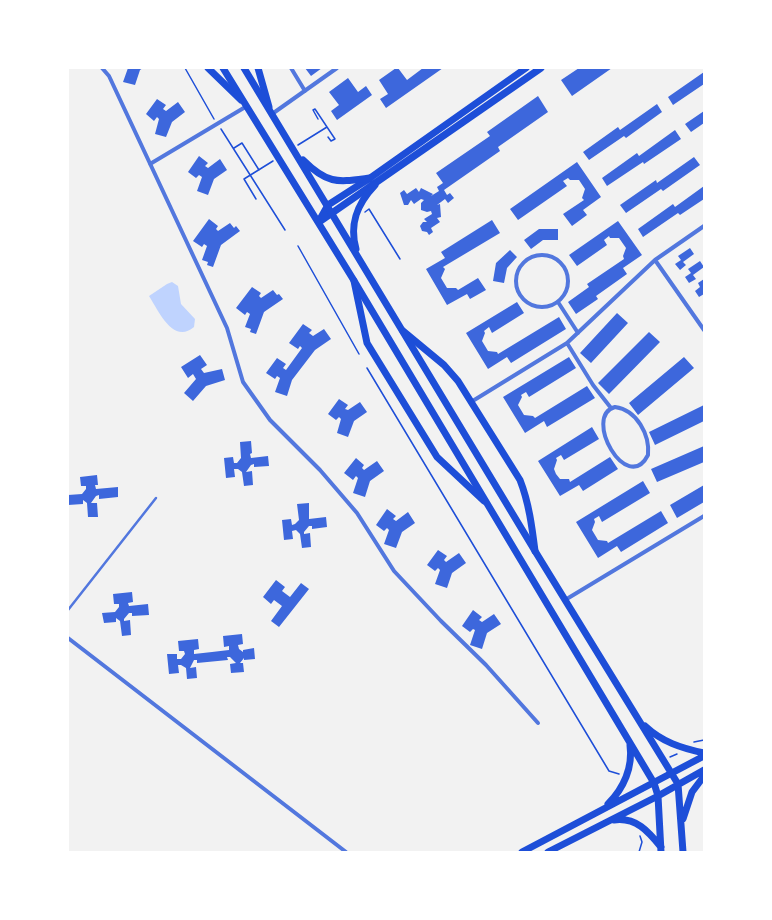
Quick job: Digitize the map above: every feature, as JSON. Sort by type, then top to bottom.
[{"type":"main road","points":[[208,68],[247,106]]},
{"type":"main road","points":[[223,68],[319,222],[654,783],[658,796],[661,850]]},
{"type":"main road","points":[[244,68],[638,721],[678,784],[683,852]]},
{"type":"main road","points":[[258,68],[271,113]]},
{"type":"main road","points":[[319,222],[328,205],[370,178],[526,68]]},
{"type":"main road","points":[[319,222],[375,185],[541,68]]},
{"type":"main road","points":[[297,154],[313,169],[331,180],[346,181],[370,178]]},
{"type":"main road","points":[[358,257],[353,230],[356,211],[365,195],[375,185]]},
{"type":"main road","points":[[353,279],[367,343],[437,457],[488,505]]},
{"type":"main road","points":[[402,330],[452,374],[520,480],[526,498],[535,551]]},
{"type":"main road","points":[[638,721],[666,742],[681,748],[704,752]]},
{"type":"main road","points":[[604,808],[626,780],[631,757],[629,741]]},
{"type":"main road","points":[[522,852],[704,756]]},
{"type":"main road","points":[[550,852],[658,796],[704,770]]},
{"type":"main road","points":[[681,823],[692,792],[704,776]]},
{"type":"main road","points":[[610,820],[621,819],[637,824],[645,829],[661,850]]},
{"type":"street","points":[[102,68],[109,76],[227,328],[243,382],[270,420],[320,470],[357,512],[394,571],[486,666],[538,723]]},
{"type":"street","points":[[291,68],[305,91]]},
{"type":"street","points":[[271,113],[337,68]]},
{"type":"street","points":[[150,164],[247,106]]},
{"type":"street","points":[[471,402],[567,343],[655,260],[704,226]]},
{"type":"street","points":[[546,254],[556,258],[563,264],[568,274],[569,284],[565,294],[558,302],[549,306],[539,307],[529,304],[521,297],[516,288],[516,277],[519,268],[526,260],[535,255],[546,254]]},
{"type":"street","points":[[655,260],[704,330]]},
{"type":"street","points":[[558,302],[578,332]]},
{"type":"street","points":[[567,343],[593,385],[611,408]]},
{"type":"street","points":[[611,408],[620,408],[626,411],[636,419],[644,430],[648,442],[648,455],[640,465],[628,466],[617,458],[610,448],[605,435],[604,422],[605,416],[611,408]]},
{"type":"street","points":[[565,600],[704,516]]},
{"type":"street","points":[[68,638],[346,852]]},
{"type":"lane","points":[[68,610],[156,498]]},
{"type":"path","points":[[185,68],[214,119]]},
{"type":"path","points":[[318,119],[313,110],[316,109],[334,139],[331,141],[328,137]]},
{"type":"path","points":[[220,128],[285,230]]},
{"type":"path","points":[[234,148],[242,143],[259,170],[244,179],[256,198]]},
{"type":"path","points":[[364,212],[369,209],[400,259]]},
{"type":"path","points":[[298,246],[359,354]]},
{"type":"path","points":[[367,368],[609,771],[625,775]]},
{"type":"path","points":[[670,757],[680,752]]},
{"type":"path","points":[[638,834],[642,842],[639,852]]},
{"type":"water","points":[[172,282],[178,286],[181,304],[195,319],[194,327],[186,331],[179,332],[167,324],[149,296]]},
{"type":"building","points":[[128,68],[143,68],[140,70],[135,85],[123,82]]},
{"type":"building","points":[[305,68],[322,68],[311,76]]},
{"type":"building","points":[[398,68],[407,80],[423,68],[443,68],[386,108],[380,99],[388,94],[379,80]]},
{"type":"building","points":[[579,68],[612,68],[572,96],[561,80]]},
{"type":"building","points":[[704,72],[704,84],[673,105],[668,97]]},
{"type":"building","points":[[348,78],[358,92],[366,86],[372,95],[337,120],[331,111],[339,105],[329,92]]},
{"type":"building","points":[[538,96],[548,112],[498,147],[500,151],[444,190],[447,195],[450,193],[454,198],[448,203],[445,199],[437,205],[440,204],[441,217],[437,218],[440,222],[431,228],[433,232],[429,235],[427,232],[422,231],[420,226],[423,222],[427,222],[424,219],[432,214],[431,211],[427,212],[421,210],[421,203],[424,200],[421,199],[414,204],[411,200],[408,205],[404,205],[400,193],[404,190],[407,194],[416,188],[419,192],[421,188],[433,194],[431,196],[439,191],[437,187],[443,183],[436,173],[490,136],[487,132]]},
{"type":"building","points":[[157,99],[166,105],[163,109],[166,111],[178,102],[185,112],[172,122],[166,137],[155,134],[159,119],[157,117],[154,121],[146,114]]},
{"type":"building","points":[[657,104],[662,112],[626,138],[624,136],[589,160],[583,152],[618,127],[620,130]]},
{"type":"building","points":[[704,111],[704,123],[691,132],[685,124]]},
{"type":"building","points":[[675,130],[681,139],[644,164],[643,162],[607,186],[602,178],[637,153],[639,156]]},
{"type":"building","points":[[199,156],[208,163],[205,166],[208,168],[220,159],[227,170],[214,179],[208,195],[197,191],[202,177],[199,175],[196,178],[188,172]]},
{"type":"building","points":[[694,157],[700,165],[663,191],[661,189],[626,213],[620,205],[656,180],[657,183]]},
{"type":"building","points":[[577,162],[601,197],[583,210],[587,215],[572,226],[563,214],[584,200],[582,198],[585,189],[579,180],[570,180],[568,178],[563,181],[567,186],[518,220],[510,209]]},
{"type":"building","points":[[704,186],[704,199],[680,215],[678,213],[643,237],[638,229],[673,204],[675,207]]},
{"type":"building","points":[[209,219],[218,226],[216,229],[218,231],[230,223],[234,228],[236,226],[240,231],[221,245],[213,267],[207,265],[208,262],[202,260],[207,246],[204,244],[202,247],[193,241]]},
{"type":"building","points":[[492,220],[500,233],[443,267],[445,269],[441,278],[447,288],[456,288],[458,290],[478,278],[486,290],[470,299],[467,294],[447,305],[426,269],[445,258],[441,252]]},
{"type":"building","points":[[618,221],[642,255],[623,268],[627,274],[596,296],[598,299],[576,314],[568,302],[589,287],[587,284],[624,259],[623,256],[626,248],[619,238],[610,238],[609,236],[604,240],[607,245],[577,266],[569,255]]},
{"type":"building","points":[[539,229],[558,229],[558,240],[543,240],[531,249],[524,240]]},
{"type":"building","points":[[690,248],[694,254],[683,262],[686,265],[680,270],[675,264],[681,260],[678,256]]},
{"type":"building","points":[[510,250],[517,257],[507,268],[504,283],[493,281],[496,263]]},
{"type":"building","points":[[700,261],[704,267],[693,275],[696,279],[689,283],[685,277],[691,273],[688,269]]},
{"type":"building","points":[[704,279],[704,294],[699,297],[695,291],[700,287],[698,283]]},
{"type":"building","points":[[252,287],[261,293],[259,296],[261,298],[273,290],[283,299],[264,312],[256,334],[250,332],[251,329],[245,327],[250,314],[247,312],[245,315],[236,308]]},
{"type":"building","points":[[517,302],[524,313],[492,333],[489,327],[484,331],[485,333],[482,341],[488,351],[497,352],[498,354],[559,317],[566,329],[511,363],[507,357],[488,369],[466,333]]},
{"type":"building","points":[[617,313],[628,323],[591,363],[580,353]]},
{"type":"building","points":[[303,324],[312,330],[309,333],[313,336],[324,329],[331,339],[315,350],[292,380],[287,396],[275,392],[280,378],[277,376],[275,379],[266,373],[277,358],[286,364],[283,368],[286,370],[302,348],[300,346],[298,349],[289,343]]},
{"type":"building","points":[[649,332],[660,342],[609,394],[598,383]]},
{"type":"building","points":[[200,355],[207,365],[201,369],[204,373],[222,369],[225,380],[206,386],[193,401],[184,393],[196,379],[193,374],[188,378],[181,367]]},
{"type":"building","points":[[569,357],[576,368],[529,397],[526,392],[521,395],[522,397],[518,405],[524,415],[533,416],[535,418],[587,386],[595,398],[547,427],[544,421],[525,433],[503,397]]},
{"type":"building","points":[[684,357],[694,368],[638,415],[629,403]]},
{"type":"building","points":[[339,399],[348,405],[345,409],[348,410],[360,402],[367,412],[354,421],[348,437],[337,433],[341,419],[339,417],[336,420],[328,414]]},
{"type":"building","points":[[704,405],[704,421],[655,445],[649,432]]},
{"type":"building","points":[[592,427],[599,439],[564,460],[561,455],[556,458],[557,460],[554,469],[556,474],[560,479],[569,479],[570,482],[610,457],[618,469],[583,491],[579,485],[560,496],[538,461]]},
{"type":"building","points":[[251,441],[251,458],[268,456],[269,466],[254,467],[254,464],[251,465],[246,472],[252,471],[253,485],[244,486],[242,472],[238,469],[234,469],[235,477],[226,478],[224,458],[233,457],[234,463],[237,463],[241,458],[240,442]]},
{"type":"building","points":[[704,446],[704,462],[657,482],[651,469]]},
{"type":"building","points":[[356,458],[364,465],[362,468],[364,470],[377,461],[384,471],[370,481],[365,497],[353,493],[358,478],[356,476],[353,480],[344,473]]},
{"type":"building","points":[[97,475],[98,485],[95,485],[96,489],[118,487],[118,497],[99,499],[99,495],[96,496],[91,503],[97,503],[98,517],[88,517],[87,503],[83,500],[83,504],[68,505],[68,495],[82,494],[86,489],[86,486],[81,486],[80,477]]},
{"type":"building","points":[[643,481],[650,493],[602,522],[599,516],[594,519],[595,522],[592,530],[598,540],[607,541],[608,543],[661,511],[668,523],[621,552],[617,546],[598,558],[576,522]]},
{"type":"building","points":[[704,485],[704,502],[677,518],[670,505]]},
{"type":"building","points":[[309,503],[309,519],[326,517],[327,527],[312,529],[312,526],[309,526],[304,534],[310,533],[311,547],[302,548],[300,534],[296,530],[292,531],[293,539],[284,540],[282,520],[291,519],[292,525],[295,524],[299,520],[297,504]]},
{"type":"building","points":[[387,509],[396,516],[393,519],[396,521],[408,512],[415,523],[402,532],[396,548],[384,544],[389,530],[387,528],[384,531],[376,525]]},
{"type":"building","points":[[438,550],[447,556],[444,560],[446,562],[459,553],[466,563],[452,573],[447,588],[435,584],[440,570],[438,568],[435,571],[427,565]]},
{"type":"building","points":[[276,580],[285,587],[282,591],[290,597],[301,583],[309,589],[279,627],[271,621],[282,606],[274,600],[271,604],[263,597]]},
{"type":"building","points":[[132,592],[133,602],[128,603],[129,606],[148,604],[149,615],[132,616],[132,613],[129,613],[124,621],[130,620],[131,635],[122,636],[120,621],[116,618],[116,622],[104,623],[102,613],[115,612],[119,607],[119,604],[114,604],[113,594]]},
{"type":"building","points":[[473,610],[482,617],[479,620],[482,622],[494,614],[501,624],[487,633],[482,649],[470,645],[475,630],[473,629],[470,632],[462,626]]},
{"type":"building","points":[[242,634],[243,644],[238,645],[239,649],[243,652],[243,650],[254,648],[255,659],[244,660],[244,658],[240,663],[243,663],[244,672],[231,673],[230,664],[236,663],[230,657],[227,657],[228,660],[197,663],[197,660],[194,660],[190,668],[196,667],[197,678],[187,679],[186,668],[181,665],[178,665],[179,673],[169,674],[167,654],[177,654],[177,659],[181,659],[185,654],[184,651],[179,651],[178,641],[198,639],[199,649],[194,650],[194,654],[229,650],[229,646],[224,647],[223,636]]}]
